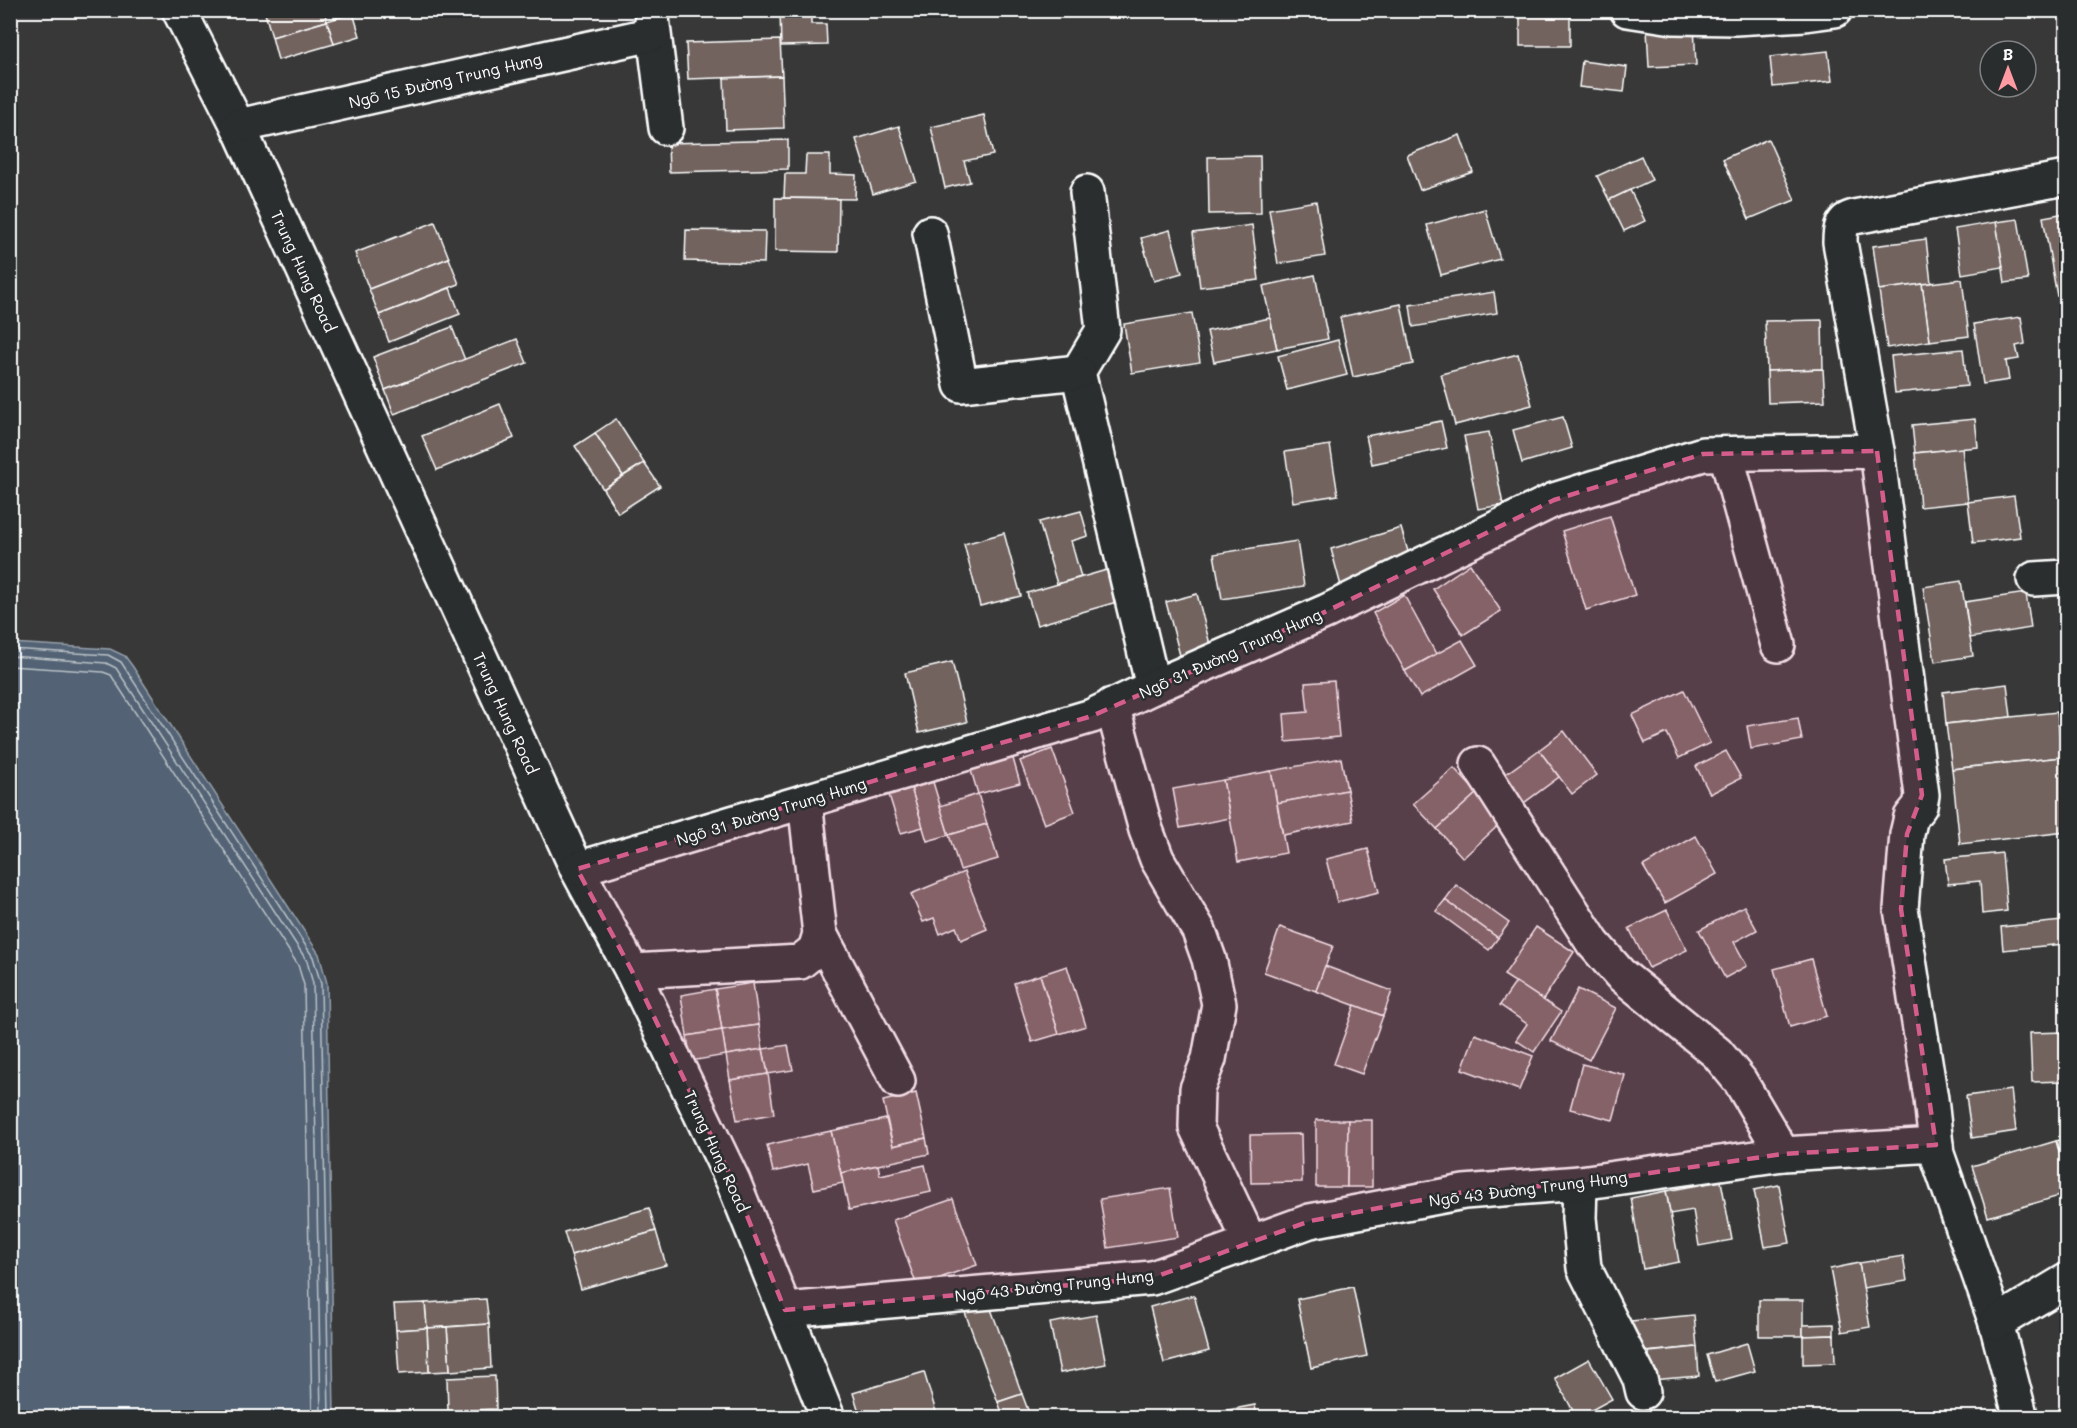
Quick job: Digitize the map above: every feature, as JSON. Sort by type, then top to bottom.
[{"type":"street","name":"Trung Hung Road","points":[[178,10],[238,126],[577,869],[632,971],[733,1181],[828,1418]]},
{"type":"street","points":[[1627,10],[1673,17],[1735,18],[1834,10]]},
{"type":"street","name":"Ngõ 15 Đường Trung Hưng","points":[[238,126],[652,22]]},
{"type":"street","points":[[652,22],[666,128]]},
{"type":"street","points":[[2021,1418],[1996,1323],[1939,1158],[1929,1145],[1901,909],[1907,834],[1911,818],[1920,806],[1922,795],[1877,451],[1840,242],[1842,224],[1847,218],[2067,178]]},
{"type":"street","points":[[1087,192],[1103,330],[1078,372],[1153,687]]},
{"type":"street","points":[[930,233],[961,385],[1078,372]]},
{"type":"street","name":"Ngõ 31 Đường Trung Hưng","points":[[577,869],[1092,716],[1112,705],[1327,611],[1554,500],[1703,454],[1877,451]]},
{"type":"street","points":[[1726,454],[1778,645]]},
{"type":"street","points":[[2034,579],[2067,578]]},
{"type":"street","points":[[1112,705],[1146,830],[1157,859],[1198,931],[1209,959],[1219,1004],[1209,1059],[1197,1089],[1196,1127],[1250,1242]]},
{"type":"street","points":[[1478,764],[1593,943],[1620,974],[1717,1053],[1740,1081],[1783,1154]]},
{"type":"street","points":[[805,801],[820,934],[898,1081]]},
{"type":"street","points":[[632,971],[800,962],[815,950],[820,934]]},
{"type":"street","name":"Ngõ 43 Đường Trung Hưng","points":[[785,1310],[1152,1278],[1310,1221],[1464,1192],[1580,1183],[1783,1154],[1929,1145]]},
{"type":"street","points":[[1580,1183],[1579,1218],[1584,1268],[1640,1379],[1643,1392]]},
{"type":"street","points":[[1996,1323],[2067,1281]]},
{"type":"highlighted area","points":[[1877,451],[1922,795],[1907,834],[1901,909],[1936,1145],[1783,1154],[1580,1183],[1464,1192],[1310,1221],[1152,1278],[785,1310],[733,1181],[632,971],[577,869],[1092,716],[1327,611],[1554,500],[1703,454]]},
{"type":"water","points":[[10,643],[110,649],[125,656],[319,954],[327,983],[334,1417],[11,1417]]},
{"type":"building","points":[[264,10],[324,10],[327,21],[272,37]]},
{"type":"building","points":[[780,10],[811,10],[811,24],[826,24],[827,45],[781,46]]},
{"type":"building","points":[[1520,10],[1570,10],[1570,46],[1520,46]]},
{"type":"building","points":[[353,13],[360,36],[334,44],[327,21]]},
{"type":"building","points":[[327,21],[334,44],[278,60],[272,37]]},
{"type":"building","points":[[1694,26],[1696,65],[1649,67],[1647,29]]},
{"type":"building","points":[[780,40],[782,76],[688,79],[686,43]]},
{"type":"building","points":[[1828,51],[1832,81],[1773,87],[1770,57]]},
{"type":"building","points":[[1582,61],[1627,67],[1624,92],[1579,87]]},
{"type":"building","points":[[782,76],[784,128],[726,130],[724,78]]},
{"type":"building","points":[[984,115],[993,155],[964,161],[970,182],[945,188],[931,127]]},
{"type":"building","points":[[899,126],[916,181],[873,194],[856,139]]},
{"type":"building","points":[[1460,135],[1473,172],[1420,190],[1407,155]]},
{"type":"building","points":[[1768,139],[1795,200],[1749,219],[1723,159]]},
{"type":"building","points":[[788,140],[788,169],[669,172],[668,143]]},
{"type":"building","points":[[806,155],[830,155],[830,174],[856,175],[855,199],[784,198],[785,174],[805,174]]},
{"type":"building","points":[[1260,156],[1261,213],[1209,214],[1208,157]]},
{"type":"building","points":[[1641,156],[1652,180],[1609,200],[1597,176]]},
{"type":"building","points":[[1630,190],[1645,221],[1624,231],[1609,200]]},
{"type":"building","points":[[775,198],[839,199],[838,252],[775,251]]},
{"type":"building","points":[[1316,201],[1325,256],[1278,264],[1269,209]]},
{"type":"building","points":[[1485,209],[1500,259],[1441,275],[1427,225]]},
{"type":"building","points":[[2066,213],[2066,294],[2057,296],[2043,217]]},
{"type":"building","points":[[2018,219],[2028,280],[2005,283],[1996,222]]},
{"type":"building","points":[[435,222],[449,258],[369,289],[355,253]]},
{"type":"building","points":[[1996,222],[2003,267],[1962,274],[1955,229]]},
{"type":"building","points":[[1252,225],[1259,280],[1200,287],[1193,233]]},
{"type":"building","points":[[686,230],[765,231],[764,263],[685,261]]},
{"type":"building","points":[[1170,230],[1182,273],[1154,281],[1141,238]]},
{"type":"building","points":[[1926,239],[1931,283],[1879,290],[1873,246]]},
{"type":"building","points":[[449,258],[459,284],[379,315],[369,289]]},
{"type":"building","points":[[1315,275],[1328,339],[1277,349],[1263,286]]},
{"type":"building","points":[[1962,279],[1969,336],[1930,341],[1922,284]]},
{"type":"building","points":[[1922,284],[1930,341],[1887,348],[1879,290]]},
{"type":"building","points":[[450,288],[460,314],[389,342],[379,315]]},
{"type":"building","points":[[1494,292],[1497,313],[1413,327],[1410,305]]},
{"type":"building","points":[[1401,304],[1413,364],[1353,377],[1340,317]]},
{"type":"building","points":[[1192,313],[1200,362],[1132,373],[1124,324]]},
{"type":"building","points":[[2021,317],[2025,344],[2016,346],[2019,359],[2006,361],[2009,380],[1983,384],[1974,324]]},
{"type":"building","points":[[1270,318],[1277,349],[1214,362],[1207,331]]},
{"type":"building","points":[[1822,320],[1823,369],[1767,371],[1765,321]]},
{"type":"building","points":[[452,327],[465,360],[385,390],[373,357]]},
{"type":"building","points":[[517,339],[527,363],[394,414],[385,390]]},
{"type":"building","points":[[1338,340],[1347,375],[1287,390],[1278,356]]},
{"type":"building","points":[[1963,349],[1967,386],[1895,393],[1891,356]]},
{"type":"building","points":[[1518,354],[1532,405],[1455,425],[1441,374]]},
{"type":"building","points":[[1823,369],[1825,401],[1768,403],[1767,371]]},
{"type":"building","points":[[500,404],[514,438],[437,470],[422,436]]},
{"type":"building","points":[[1563,417],[1572,448],[1522,463],[1513,430]]},
{"type":"building","points":[[616,419],[644,463],[623,476],[595,433]]},
{"type":"building","points":[[1975,419],[1978,447],[1915,453],[1912,425]]},
{"type":"building","points":[[1441,421],[1447,448],[1372,464],[1366,436]]},
{"type":"building","points":[[1489,432],[1503,505],[1478,509],[1464,436]]},
{"type":"building","points":[[595,433],[623,476],[603,489],[575,446]]},
{"type":"building","points":[[1330,445],[1338,495],[1293,502],[1285,452]]},
{"type":"building","points":[[1962,448],[1968,502],[1920,507],[1915,453]]},
{"type":"building","points":[[644,463],[660,486],[618,513],[603,489]]},
{"type":"building","points":[[2014,496],[2020,537],[1973,543],[1968,502]]},
{"type":"building","points":[[1081,511],[1088,536],[1071,541],[1081,577],[1057,584],[1039,522]]},
{"type":"building","points":[[1610,516],[1635,595],[1586,610],[1562,531]]},
{"type":"building","points":[[1401,528],[1412,565],[1341,586],[1331,549]]},
{"type":"building","points":[[1004,533],[1021,596],[980,606],[964,544]]},
{"type":"building","points":[[1297,541],[1304,586],[1222,599],[1214,554]]},
{"type":"building","points":[[1470,564],[1501,611],[1463,635],[1433,589]]},
{"type":"building","points":[[1117,567],[1127,599],[1037,625],[1027,593]]},
{"type":"building","points":[[1961,581],[1973,656],[1935,662],[1923,587]]},
{"type":"building","points":[[2026,593],[2031,628],[1970,638],[1965,602]]},
{"type":"building","points":[[1197,594],[1213,656],[1182,663],[1166,602]]},
{"type":"building","points":[[1404,595],[1436,654],[1405,671],[1373,613]]},
{"type":"building","points":[[1462,640],[1477,665],[1420,697],[1405,671]]},
{"type":"building","points":[[952,662],[967,722],[919,733],[905,673]]},
{"type":"building","points":[[1334,681],[1339,737],[1286,742],[1284,714],[1308,712],[1305,683]]},
{"type":"building","points":[[2007,684],[2011,717],[1946,724],[1943,692]]},
{"type":"building","points":[[1684,690],[1710,743],[1679,758],[1667,733],[1645,743],[1632,715]]},
{"type":"building","points":[[2057,712],[2062,757],[1952,769],[1946,724]]},
{"type":"building","points":[[1798,718],[1802,740],[1751,749],[1747,726]]},
{"type":"building","points":[[1564,731],[1597,775],[1572,794],[1539,750]]},
{"type":"building","points":[[1052,749],[1075,812],[1044,824],[1020,761]]},
{"type":"building","points":[[1539,750],[1559,777],[1517,808],[1496,781]]},
{"type":"building","points":[[1726,751],[1741,778],[1710,794],[1696,766]]},
{"type":"building","points":[[1012,755],[1020,783],[978,794],[970,767]]},
{"type":"building","points":[[2062,757],[2066,797],[2066,832],[1960,844],[1952,769]]},
{"type":"building","points":[[1341,758],[1347,790],[1277,803],[1271,771]]},
{"type":"building","points":[[1454,768],[1477,793],[1437,829],[1413,804]]},
{"type":"building","points":[[1271,771],[1286,853],[1238,862],[1223,780]]},
{"type":"building","points":[[1223,780],[1230,818],[1180,828],[1173,789]]},
{"type":"building","points":[[933,782],[949,835],[927,841],[911,788]]},
{"type":"building","points":[[911,788],[923,827],[901,833],[889,795]]},
{"type":"building","points":[[1347,790],[1353,821],[1283,835],[1277,803]]},
{"type":"building","points":[[1477,793],[1503,821],[1463,858],[1437,829]]},
{"type":"building","points":[[978,794],[987,824],[949,835],[940,806]]},
{"type":"building","points":[[987,824],[998,859],[960,870],[949,835]]},
{"type":"building","points":[[1696,836],[1717,874],[1665,903],[1643,866]]},
{"type":"building","points":[[1368,849],[1379,892],[1337,902],[1326,859]]},
{"type":"building","points":[[2002,853],[2007,911],[1982,914],[1980,881],[1948,884],[1945,859]]},
{"type":"building","points":[[964,872],[987,929],[961,940],[956,927],[940,934],[934,918],[923,922],[911,894]]},
{"type":"building","points":[[1456,885],[1509,923],[1498,938],[1445,900]]},
{"type":"building","points":[[1445,900],[1498,938],[1489,950],[1436,911]]},
{"type":"building","points":[[1744,906],[1757,930],[1734,942],[1747,966],[1725,978],[1699,930]]},
{"type":"building","points":[[1667,910],[1687,950],[1649,968],[1629,928]]},
{"type":"building","points":[[2066,913],[2066,947],[2064,947],[2061,914]]},
{"type":"building","points":[[2062,921],[2064,944],[2003,950],[2001,927]]},
{"type":"building","points":[[1280,927],[1333,946],[1316,991],[1264,972]]},
{"type":"building","points":[[1536,927],[1574,952],[1543,1000],[1504,975]]},
{"type":"building","points":[[1811,959],[1827,1016],[1790,1027],[1774,969]]},
{"type":"building","points":[[1067,966],[1086,1026],[1059,1034],[1040,975]]},
{"type":"building","points":[[1325,966],[1392,991],[1383,1016],[1316,991]]},
{"type":"building","points":[[1040,975],[1059,1034],[1032,1042],[1014,983]]},
{"type":"building","points":[[1516,982],[1561,1012],[1534,1052],[1516,1040],[1527,1024],[1500,1005]]},
{"type":"building","points":[[753,983],[759,1025],[722,1030],[715,989]]},
{"type":"building","points":[[715,989],[722,1030],[687,1036],[681,995]]},
{"type":"building","points":[[1578,989],[1616,1008],[1589,1060],[1551,1041]]},
{"type":"building","points":[[1355,1005],[1383,1016],[1362,1074],[1334,1064]]},
{"type":"building","points":[[759,1025],[763,1049],[726,1055],[722,1030]]},
{"type":"building","points":[[722,1030],[726,1055],[691,1061],[687,1036]]},
{"type":"building","points":[[2066,1032],[2066,1081],[2032,1082],[2030,1033]]},
{"type":"building","points":[[1475,1034],[1533,1056],[1519,1090],[1462,1069]]},
{"type":"building","points":[[788,1045],[793,1070],[768,1074],[763,1049]]},
{"type":"building","points":[[763,1049],[768,1074],[730,1080],[726,1055]]},
{"type":"building","points":[[1582,1064],[1625,1075],[1613,1120],[1570,1109]]},
{"type":"building","points":[[768,1074],[774,1114],[737,1120],[730,1080]]},
{"type":"building","points":[[2011,1090],[2016,1131],[1972,1138],[1966,1096]]},
{"type":"building","points":[[916,1093],[926,1138],[893,1146],[883,1101]]},
{"type":"building","points":[[886,1119],[893,1146],[926,1138],[929,1154],[841,1173],[831,1131]]},
{"type":"building","points":[[1316,1120],[1348,1120],[1347,1187],[1316,1187]]},
{"type":"building","points":[[1348,1120],[1372,1120],[1372,1187],[1347,1187]]},
{"type":"building","points":[[831,1131],[843,1183],[814,1189],[808,1164],[773,1172],[767,1145]]},
{"type":"building","points":[[1301,1134],[1302,1182],[1251,1183],[1250,1135]]},
{"type":"building","points":[[2066,1138],[2066,1177],[2056,1141]]},
{"type":"building","points":[[2056,1141],[2066,1177],[2066,1194],[1988,1217],[1972,1166]]},
{"type":"building","points":[[878,1165],[880,1175],[925,1165],[931,1192],[849,1210],[841,1173]]},
{"type":"building","points":[[1721,1181],[1732,1240],[1699,1246],[1693,1210],[1670,1214],[1666,1191]]},
{"type":"building","points":[[1779,1185],[1790,1243],[1765,1247],[1754,1190]]},
{"type":"building","points":[[1170,1188],[1178,1237],[1108,1248],[1100,1199]]},
{"type":"building","points":[[1666,1191],[1679,1262],[1643,1269],[1631,1198]]},
{"type":"building","points":[[953,1199],[977,1265],[917,1286],[893,1220]]},
{"type":"building","points":[[649,1208],[656,1231],[571,1255],[564,1232]]},
{"type":"building","points":[[656,1231],[666,1265],[581,1289],[571,1255]]},
{"type":"building","points":[[1903,1256],[1907,1281],[1863,1288],[1859,1263]]},
{"type":"building","points":[[1859,1263],[1870,1327],[1842,1332],[1830,1269]]},
{"type":"building","points":[[1353,1287],[1367,1356],[1311,1368],[1297,1299]]},
{"type":"building","points":[[1194,1295],[1209,1351],[1164,1363],[1150,1307]]},
{"type":"building","points":[[987,1298],[1022,1394],[998,1402],[963,1307]]},
{"type":"building","points":[[486,1299],[489,1324],[427,1328],[425,1303]]},
{"type":"building","points":[[1759,1300],[1803,1300],[1803,1336],[1759,1336]]},
{"type":"building","points":[[425,1303],[427,1328],[396,1330],[394,1304]]},
{"type":"building","points":[[1096,1315],[1106,1364],[1060,1373],[1050,1323]]},
{"type":"building","points":[[1694,1315],[1697,1347],[1634,1353],[1631,1321]]},
{"type":"building","points":[[489,1324],[491,1368],[450,1371],[447,1327]]},
{"type":"building","points":[[1834,1324],[1834,1335],[1803,1336],[1803,1325]]},
{"type":"building","points":[[447,1327],[450,1371],[429,1372],[427,1328]]},
{"type":"building","points":[[427,1328],[429,1372],[399,1374],[396,1330]]},
{"type":"building","points":[[1834,1335],[1835,1363],[1803,1364],[1803,1336]]},
{"type":"building","points":[[1747,1343],[1755,1371],[1715,1382],[1707,1355]]},
{"type":"building","points":[[1697,1347],[1699,1376],[1651,1380],[1649,1352]]},
{"type":"building","points":[[1589,1359],[1612,1399],[1577,1418],[1555,1378]]},
{"type":"building","points":[[924,1372],[936,1412],[918,1418],[861,1418],[853,1393]]},
{"type":"building","points":[[495,1376],[496,1409],[448,1411],[447,1378]]},
{"type":"building","points":[[1022,1394],[1031,1418],[1004,1418],[998,1402]]},
{"type":"building","points":[[1255,1405],[1257,1418],[1207,1418],[1207,1414]]},
{"type":"building","points":[[1868,1412],[1870,1418],[1851,1418]]}]
